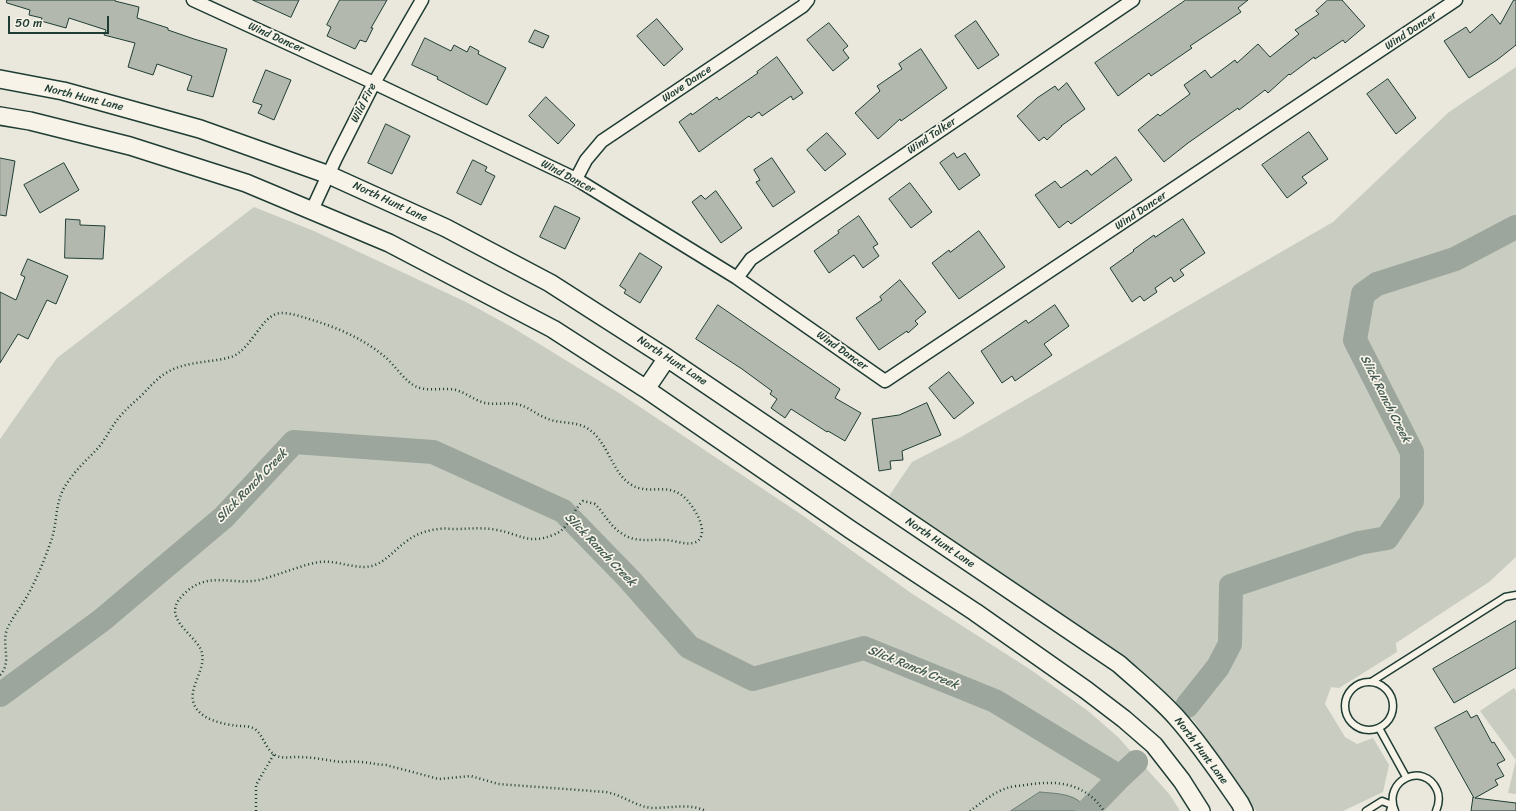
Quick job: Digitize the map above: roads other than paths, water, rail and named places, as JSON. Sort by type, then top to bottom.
[{"type":"main road","name":"North Hunt Lane","points":[[0,79],[63,91],[159,117],[200,129],[329,175],[446,228],[550,282],[667,358],[1118,664],[1174,715],[1195,739],[1244,811]]},
{"type":"main road","points":[[0,116],[30,121],[130,146],[246,183],[389,243],[504,302],[552,329],[646,389],[876,547],[981,616],[1091,694],[1124,719],[1154,745],[1182,781],[1201,811]]},
{"type":"main road","points":[[646,389],[667,358]]},
{"type":"street","name":"Wind Dancer","points":[[193,0],[218,5],[374,83],[576,179],[737,278],[885,381],[1456,0]]},
{"type":"street","name":"Wild Fire","points":[[312,210],[374,83],[422,0]]},
{"type":"street","name":"Wave Dance","points":[[576,179],[586,160],[602,141],[803,6],[808,0]]},
{"type":"street","name":"Wind Talker","points":[[737,278],[751,259],[1133,0]]},
{"type":"lane","points":[[1371,682],[1505,597],[1516,595]]},
{"type":"lane","points":[[1363,682],[1379,684],[1385,688],[1390,694],[1393,702],[1391,717],[1386,724],[1379,728],[1363,730],[1356,727],[1346,714],[1346,698],[1350,691],[1363,682]]},
{"type":"lane","points":[[1379,728],[1406,778]]},
{"type":"lane","points":[[1392,809],[1392,796],[1394,788],[1399,782],[1406,778],[1422,776],[1435,786],[1439,802],[1436,811]]},
{"type":"lane","points":[[1366,811],[1382,801],[1392,809]]},
{"type":"waterway","name":"Slick Ranch Creek","points":[[1187,706],[1218,667],[1230,644],[1231,586],[1359,543],[1387,538],[1412,501],[1412,452],[1355,340],[1363,294],[1377,284],[1455,259],[1516,227]]},
{"type":"waterway","name":"Slick Ranch Creek","points":[[0,695],[102,620],[224,517],[294,442],[433,452],[563,511],[629,579],[689,647],[753,679],[864,648],[995,701],[1120,777],[1136,762]]},
{"type":"waterway","points":[[1087,811],[1120,777]]}]
